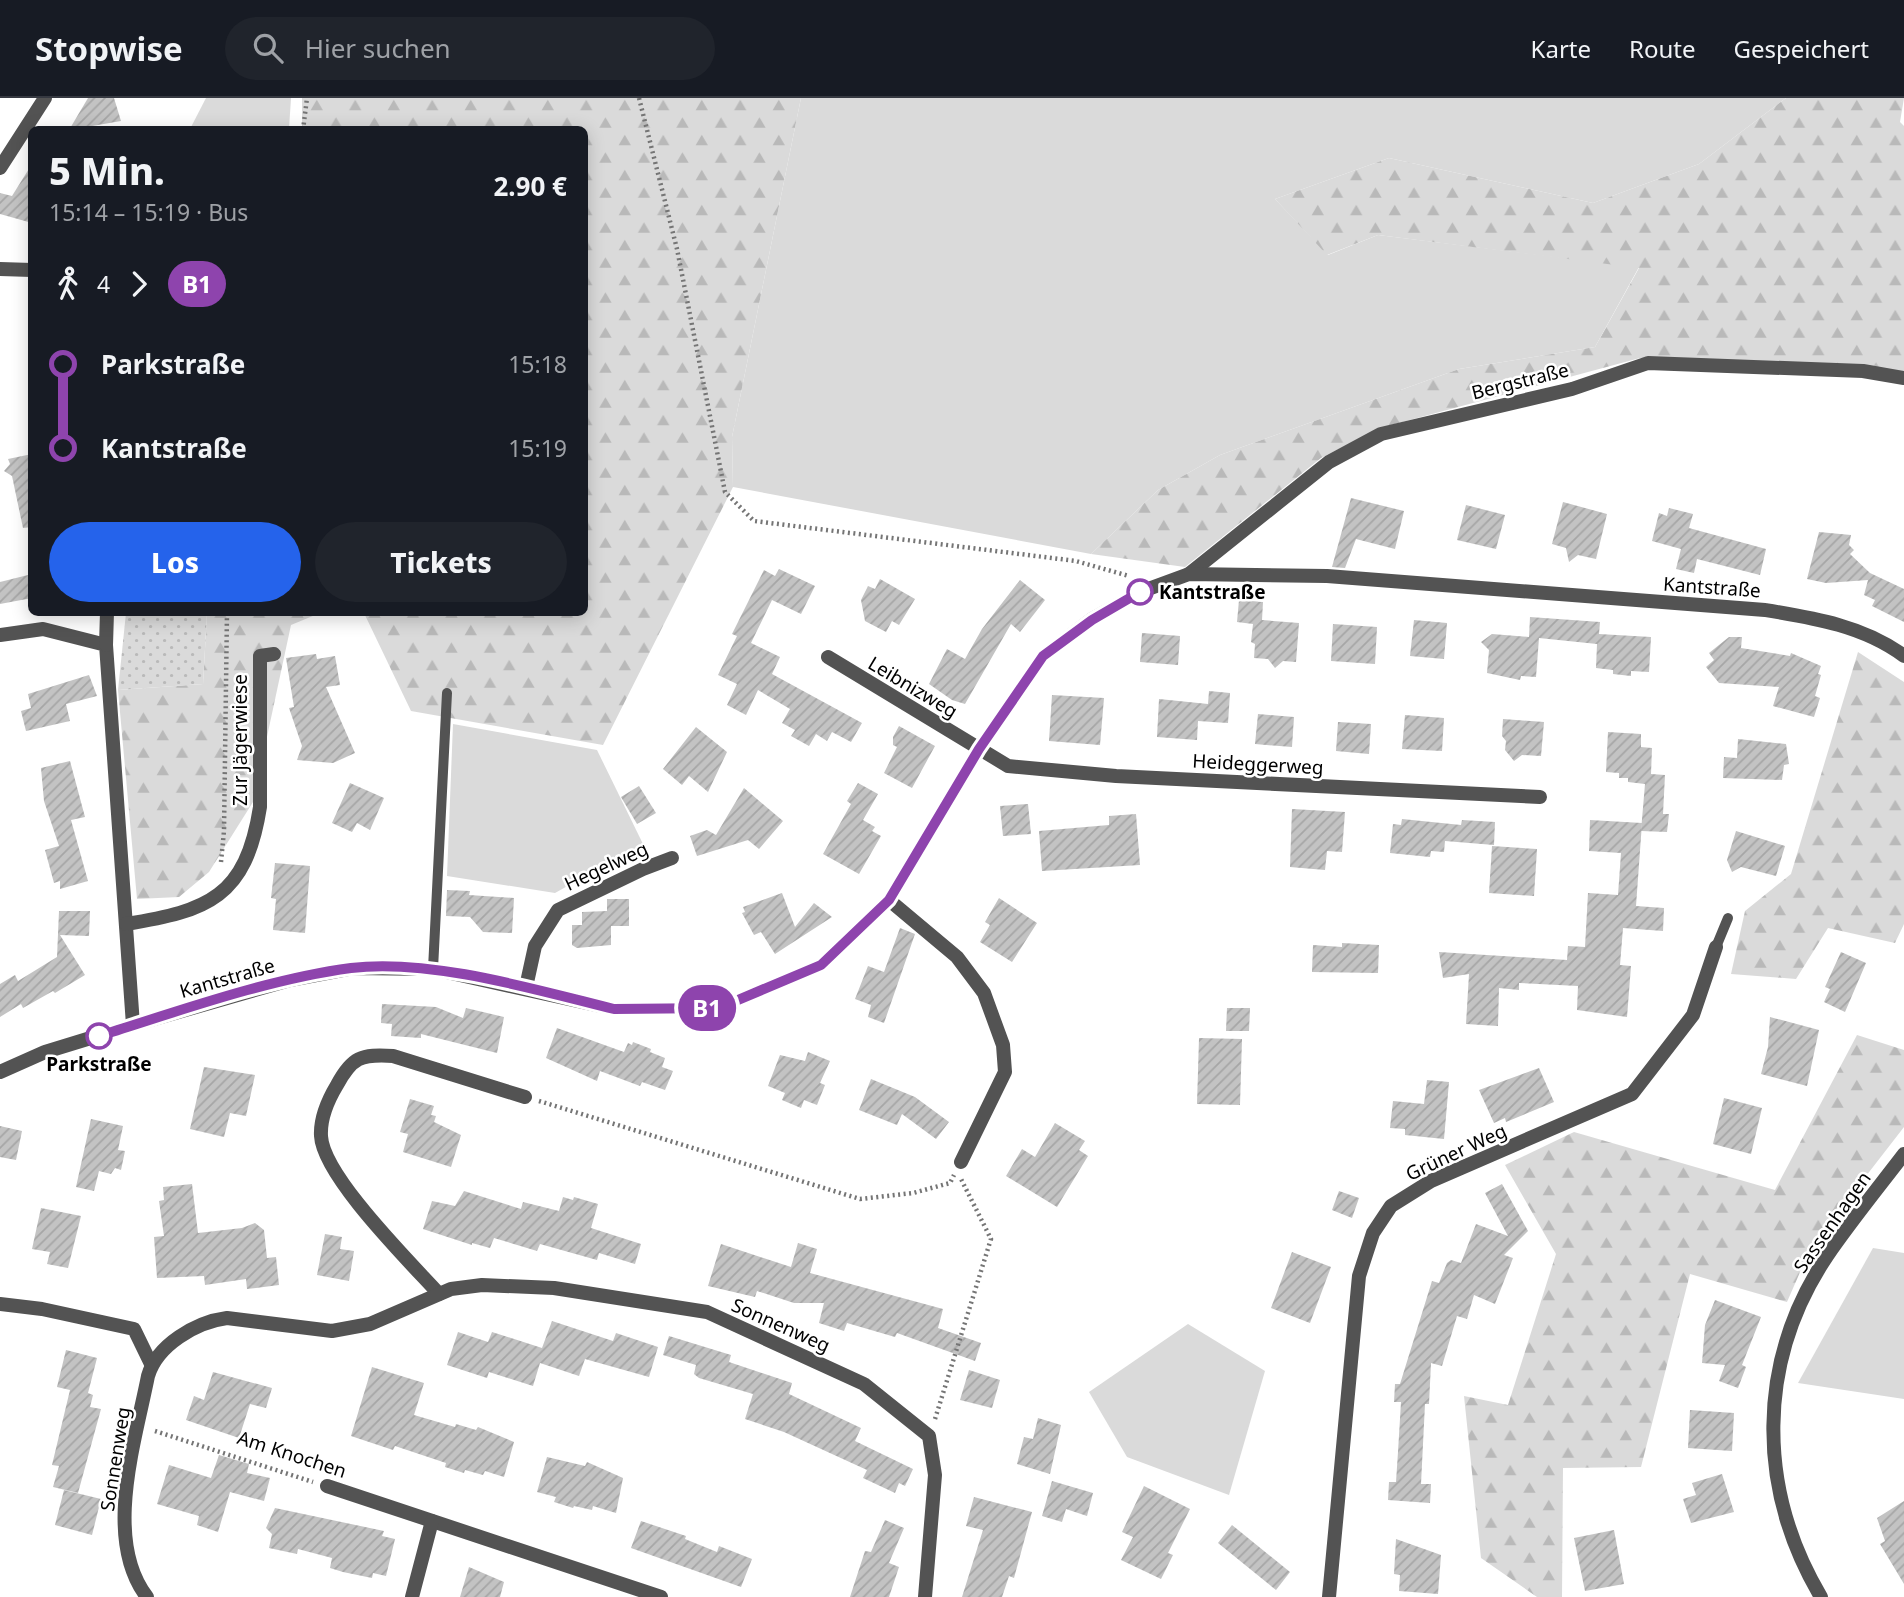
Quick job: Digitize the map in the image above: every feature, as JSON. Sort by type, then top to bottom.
[{"type":"street","points":[[0,168],[45,98]]},
{"type":"street","points":[[0,268],[28,270]]},
{"type":"street","name":"Bergstraße","points":[[1189,574],[1329,462],[1381,434],[1572,389],[1648,363],[1863,371],[1904,378]]},
{"type":"street","name":"Kantstraße","points":[[0,1072],[45,1052],[133,1025],[290,980],[353,968],[433,969],[614,1009],[719,1008],[821,965],[889,900],[979,749],[1043,656],[1092,620],[1140,592],[1189,574],[1327,576],[1765,610],[1811,617],[1853,629],[1885,642],[1904,656]]},
{"type":"street","points":[[107,616],[106,645],[133,1025]]},
{"type":"street","points":[[0,635],[43,629],[106,645]]},
{"type":"street","name":"Zur Jägerwiese","points":[[126,924],[172,916],[212,901],[239,874],[257,831],[261,793],[260,656],[274,654]]},
{"type":"street","name":"Leibnizweg","points":[[828,657],[979,749]]},
{"type":"street","name":"Heideggerweg","points":[[979,749],[1008,766],[1089,774],[1540,797]]},
{"type":"street","name":"Hegelweg","points":[[526,988],[535,946],[558,910],[672,858]]},
{"type":"street","points":[[889,900],[957,957],[984,993],[1003,1045],[1005,1072],[961,1162]]},
{"type":"street","name":"Grüner Weg","points":[[1329,1597],[1359,1276],[1373,1233],[1391,1206],[1431,1181],[1632,1094],[1693,1015],[1716,947]]},
{"type":"street","points":[[439,1294],[351,1192],[328,1161],[321,1136],[323,1114],[330,1097],[354,1061],[360,1057],[381,1055],[393,1056],[525,1097]]},
{"type":"street","name":"Sassenhagen","points":[[1821,1597],[1802,1566],[1782,1510],[1773,1462],[1775,1389],[1783,1351],[1814,1279],[1827,1256],[1904,1154]]},
{"type":"street","name":"Sonnenweg","points":[[147,1597],[129,1562],[124,1516],[151,1364],[180,1338],[211,1320],[227,1318],[332,1331],[370,1324],[466,1285],[529,1286],[708,1312],[864,1384],[929,1436]]},
{"type":"street","points":[[0,1304],[42,1309],[134,1329],[151,1364]]},
{"type":"street","points":[[925,1597],[935,1475],[929,1436]]},
{"type":"street","name":"Am Knochen","points":[[327,1486],[661,1597]]},
{"type":"street","points":[[412,1597],[432,1521]]},
{"type":"lane","points":[[433,969],[447,693]]},
{"type":"lane","points":[[1716,947],[1728,918]]},
{"type":"path","points":[[304,126],[307,98]]},
{"type":"path","points":[[639,98],[677,249],[724,492],[754,521],[1076,561],[1161,584]]},
{"type":"path","points":[[212,901],[220,873],[224,831],[227,616]]},
{"type":"path","points":[[525,1097],[860,1199],[913,1193],[950,1183],[957,1170],[991,1239],[929,1436]]},
{"type":"path","name":"Am Knochen","points":[[138,1426],[327,1486]]},
{"type":"green space","points":[[206,98],[291,98],[289,126],[192,126]]},
{"type":"green space","points":[[302,98],[801,98],[732,437],[733,487],[603,745],[411,711],[365,616],[588,616],[588,126],[302,126]]},
{"type":"green space","points":[[801,98],[1786,98],[1699,164],[1593,203],[1389,158],[1275,199],[1328,255],[1378,235],[1639,267],[1595,347],[1459,369],[1220,455],[1158,490],[1091,554],[733,487],[732,437]]},
{"type":"green space","points":[[1786,98],[1904,98],[1900,122],[1904,126],[1904,372],[1863,366],[1640,358],[1380,428],[1321,458],[1185,567],[1091,554],[1158,490],[1220,455],[1459,369],[1595,347],[1639,268],[1378,235],[1327,255],[1275,199],[1389,158],[1593,203],[1699,164]]},
{"type":"green space","points":[[126,616],[207,616],[203,684],[118,690]]},
{"type":"green space","points":[[207,616],[313,616],[291,625],[253,802],[209,872],[179,897],[137,899],[118,690],[203,684]]},
{"type":"green space","points":[[1858,652],[1904,682],[1904,924],[1895,943],[1828,928],[1796,979],[1731,974],[1745,911],[1791,874]]},
{"type":"green space","points":[[453,724],[597,750],[643,844],[555,893],[447,876]]},
{"type":"green space","points":[[1857,1035],[1904,1050],[1904,1127],[1811,1247],[1787,1302],[1690,1274],[1641,1467],[1563,1468],[1562,1597],[1537,1597],[1481,1558],[1464,1396],[1508,1405],[1556,1254],[1505,1165],[1574,1132],[1775,1190]]},
{"type":"green space","points":[[1873,1248],[1904,1253],[1904,1399],[1798,1383]]},
{"type":"green space","points":[[1188,1324],[1265,1371],[1229,1495],[1127,1457],[1089,1392]]},
{"type":"building","points":[[88,98],[114,98],[121,121],[71,126]]},
{"type":"building","points":[[28,170],[28,222],[0,214],[0,193],[12,196]]},
{"type":"building","points":[[28,455],[28,527],[23,528],[12,476],[4,471],[10,464],[8,459]]},
{"type":"building","points":[[1351,498],[1404,511],[1395,549],[1356,539],[1345,568],[1332,567]]},
{"type":"building","points":[[1563,502],[1607,514],[1596,559],[1578,555],[1569,562],[1566,548],[1552,544]]},
{"type":"building","points":[[1466,505],[1505,515],[1496,549],[1457,540]]},
{"type":"building","points":[[1669,508],[1693,514],[1689,528],[1766,549],[1760,575],[1697,559],[1694,573],[1676,569],[1681,549],[1652,541],[1659,513],[1667,516]]},
{"type":"building","points":[[1819,532],[1851,535],[1849,545],[1854,550],[1850,554],[1870,573],[1904,589],[1904,622],[1872,606],[1875,600],[1864,595],[1868,580],[1826,583],[1807,579]]},
{"type":"building","points":[[779,569],[815,586],[801,614],[772,600],[751,643],[780,657],[772,674],[862,723],[851,742],[832,732],[827,741],[816,734],[809,746],[791,736],[795,730],[782,723],[790,709],[758,690],[746,715],[727,705],[737,684],[718,675],[737,636],[732,634],[764,570],[775,576]]},
{"type":"building","points":[[28,575],[28,599],[0,604],[0,582]]},
{"type":"building","points":[[880,579],[915,599],[899,625],[892,621],[886,632],[865,621],[861,600],[868,586],[875,589]]},
{"type":"building","points":[[1020,580],[1045,600],[1020,632],[1011,624],[965,704],[952,700],[929,684],[947,649],[965,659],[982,629]]},
{"type":"building","points":[[1239,600],[1263,602],[1262,620],[1299,623],[1296,662],[1283,661],[1275,668],[1268,659],[1254,658],[1255,644],[1251,642],[1253,624],[1237,622]]},
{"type":"building","points":[[1530,617],[1600,622],[1599,634],[1651,637],[1649,672],[1631,671],[1631,676],[1613,674],[1613,670],[1596,668],[1597,644],[1539,638],[1536,677],[1521,676],[1520,680],[1487,673],[1489,650],[1481,642],[1492,634],[1529,637]]},
{"type":"building","points":[[1414,620],[1447,623],[1444,659],[1410,656]]},
{"type":"building","points":[[1333,624],[1377,627],[1375,664],[1331,661]]},
{"type":"building","points":[[1142,633],[1180,636],[1178,665],[1140,662]]},
{"type":"building","points":[[1729,637],[1742,637],[1741,648],[1790,656],[1791,653],[1821,666],[1815,696],[1820,698],[1814,717],[1773,706],[1779,687],[1719,683],[1706,667],[1714,660],[1709,653]]},
{"type":"building","points":[[316,654],[317,659],[335,656],[340,685],[326,687],[355,753],[333,763],[297,760],[302,746],[289,708],[294,707],[286,658]]},
{"type":"building","points":[[89,675],[97,696],[66,704],[70,721],[26,731],[21,711],[31,708],[28,694]]},
{"type":"building","points":[[1209,691],[1230,693],[1228,723],[1198,721],[1197,740],[1157,737],[1159,699],[1208,704]]},
{"type":"building","points":[[1052,695],[1104,698],[1100,745],[1049,741]]},
{"type":"building","points":[[1258,714],[1294,717],[1292,747],[1255,744]]},
{"type":"building","points":[[1405,715],[1444,718],[1442,751],[1402,749]]},
{"type":"building","points":[[1503,719],[1544,722],[1541,756],[1522,755],[1514,761],[1505,750]]},
{"type":"building","points":[[1338,722],[1371,724],[1369,754],[1336,751]]},
{"type":"building","points":[[899,726],[935,746],[912,788],[884,773],[897,747],[893,745],[893,737]]},
{"type":"building","points":[[696,727],[727,752],[708,792],[689,776],[682,785],[663,769]]},
{"type":"building","points":[[1608,732],[1641,734],[1641,747],[1652,748],[1651,774],[1665,775],[1663,814],[1669,814],[1667,832],[1641,831],[1645,784],[1628,782],[1628,778],[1619,778],[1619,773],[1606,772]]},
{"type":"building","points":[[1738,739],[1786,744],[1789,764],[1784,765],[1782,780],[1723,778],[1724,757],[1737,758]]},
{"type":"building","points":[[70,761],[85,817],[71,820],[88,881],[60,889],[60,881],[54,883],[45,850],[59,846],[44,801],[41,768]]},
{"type":"building","points":[[350,783],[384,798],[370,830],[357,823],[352,832],[332,823]]},
{"type":"building","points":[[858,783],[878,794],[863,820],[875,827],[872,831],[881,836],[859,874],[823,854],[851,804],[847,801]]},
{"type":"building","points":[[639,786],[656,813],[637,824],[621,797]]},
{"type":"building","points":[[744,788],[783,821],[759,849],[748,840],[697,856],[690,836],[707,830],[716,835]]},
{"type":"building","points":[[1028,804],[1031,834],[1003,836],[1000,806]]},
{"type":"building","points":[[1292,809],[1345,812],[1342,852],[1327,851],[1325,870],[1290,867]]},
{"type":"building","points":[[1136,814],[1140,865],[1042,871],[1039,831],[1109,825],[1109,816]]},
{"type":"building","points":[[1402,819],[1461,825],[1462,820],[1495,822],[1494,845],[1445,841],[1444,852],[1431,851],[1430,857],[1390,853],[1393,824],[1401,825]]},
{"type":"building","points":[[1590,820],[1642,823],[1636,906],[1664,908],[1663,931],[1623,928],[1620,965],[1631,966],[1627,1017],[1577,1010],[1578,986],[1519,983],[1519,990],[1499,988],[1498,1026],[1466,1024],[1469,974],[1443,978],[1439,952],[1567,960],[1568,946],[1585,947],[1588,893],[1618,895],[1621,853],[1589,851]]},
{"type":"building","points":[[1736,831],[1785,846],[1776,876],[1741,867],[1732,872],[1727,860]]},
{"type":"building","points":[[1492,846],[1537,849],[1534,896],[1489,893]]},
{"type":"building","points":[[275,863],[310,866],[305,933],[273,930],[276,899],[271,898]]},
{"type":"building","points":[[447,890],[470,891],[469,895],[514,898],[512,933],[483,932],[470,917],[446,916]]},
{"type":"building","points":[[782,893],[795,927],[814,903],[832,917],[775,954],[761,932],[754,935],[742,913],[745,912],[743,907]]},
{"type":"building","points":[[999,898],[1037,923],[1012,962],[980,942],[990,925],[985,922]]},
{"type":"building","points":[[607,899],[629,899],[629,926],[611,926],[611,945],[577,948],[572,945],[572,925],[582,925],[582,912],[607,911]]},
{"type":"building","points":[[59,911],[90,911],[89,936],[60,935],[85,975],[55,993],[53,991],[23,1008],[21,1004],[0,1017],[0,984],[15,975],[18,981],[57,957]]},
{"type":"building","points":[[900,928],[915,934],[884,1023],[868,1017],[871,1005],[855,999],[868,966],[884,972]]},
{"type":"building","points":[[1342,943],[1379,945],[1378,973],[1312,972],[1313,945],[1342,947]]},
{"type":"building","points":[[1841,952],[1866,963],[1845,1012],[1824,1002],[1830,989],[1825,987]]},
{"type":"building","points":[[382,1004],[436,1007],[463,1018],[466,1008],[504,1017],[497,1053],[421,1034],[421,1038],[391,1036],[392,1024],[381,1023]]},
{"type":"building","points":[[1227,1008],[1250,1008],[1249,1031],[1226,1031]]},
{"type":"building","points":[[1770,1017],[1819,1030],[1807,1086],[1761,1074],[1768,1047]]},
{"type":"building","points":[[557,1028],[624,1052],[628,1043],[632,1045],[633,1042],[651,1049],[650,1052],[665,1058],[662,1067],[673,1071],[665,1090],[642,1082],[640,1086],[600,1071],[597,1081],[546,1058]]},
{"type":"building","points":[[1199,1038],[1242,1039],[1240,1105],[1197,1104]]},
{"type":"building","points":[[808,1052],[830,1061],[820,1083],[825,1085],[817,1105],[804,1100],[801,1108],[782,1100],[785,1093],[768,1086],[780,1055],[805,1061]]},
{"type":"building","points":[[204,1067],[255,1075],[246,1116],[230,1113],[224,1137],[190,1129]]},
{"type":"building","points":[[1539,1068],[1554,1102],[1506,1122],[1505,1118],[1494,1123],[1479,1090]]},
{"type":"building","points":[[871,1079],[915,1097],[949,1122],[936,1139],[902,1114],[897,1125],[859,1110]]},
{"type":"building","points":[[1427,1080],[1449,1082],[1444,1139],[1405,1135],[1405,1129],[1390,1128],[1393,1101],[1424,1104]]},
{"type":"building","points":[[1724,1098],[1762,1108],[1751,1154],[1713,1144]]},
{"type":"building","points":[[410,1099],[434,1106],[431,1115],[436,1116],[434,1122],[461,1135],[451,1167],[403,1152],[408,1134],[400,1132]]},
{"type":"building","points":[[91,1119],[123,1126],[118,1150],[125,1151],[121,1170],[115,1168],[111,1174],[99,1171],[94,1191],[76,1187]]},
{"type":"building","points":[[1055,1123],[1085,1141],[1079,1150],[1088,1156],[1057,1207],[1006,1176],[1022,1149],[1035,1157]]},
{"type":"building","points":[[0,1126],[22,1131],[16,1160],[0,1157]]},
{"type":"building","points":[[192,1184],[198,1233],[242,1228],[255,1223],[264,1230],[267,1258],[276,1257],[279,1285],[247,1289],[246,1279],[205,1285],[204,1276],[157,1278],[154,1237],[164,1236],[159,1201],[164,1200],[163,1187]]},
{"type":"building","points":[[1502,1184],[1528,1231],[1504,1255],[1513,1258],[1495,1304],[1474,1295],[1467,1319],[1457,1316],[1442,1366],[1431,1363],[1429,1404],[1425,1404],[1421,1484],[1431,1484],[1430,1503],[1388,1500],[1389,1482],[1396,1482],[1398,1452],[1401,1402],[1394,1402],[1395,1384],[1400,1384],[1432,1281],[1439,1283],[1447,1263],[1451,1260],[1461,1263],[1476,1224],[1508,1236],[1485,1193]]},
{"type":"building","points":[[464,1191],[521,1209],[523,1202],[559,1211],[563,1197],[573,1200],[574,1197],[598,1204],[591,1228],[641,1244],[635,1264],[599,1253],[597,1260],[540,1244],[537,1251],[494,1238],[490,1248],[423,1229],[432,1201],[455,1206]]},
{"type":"building","points":[[1339,1191],[1359,1198],[1352,1218],[1332,1210]]},
{"type":"building","points":[[41,1208],[81,1216],[68,1268],[47,1264],[50,1252],[32,1249]]},
{"type":"building","points":[[325,1234],[342,1237],[340,1249],[354,1251],[349,1281],[317,1275]]},
{"type":"building","points":[[798,1243],[817,1249],[810,1273],[943,1309],[938,1328],[981,1343],[975,1361],[897,1333],[895,1337],[847,1323],[844,1331],[819,1323],[824,1303],[794,1303],[757,1291],[755,1297],[708,1286],[721,1244],[791,1267]]},
{"type":"building","points":[[1292,1252],[1331,1267],[1310,1323],[1271,1308]]},
{"type":"building","points":[[1715,1300],[1761,1317],[1742,1365],[1746,1367],[1738,1388],[1719,1381],[1725,1365],[1702,1363],[1705,1325]]},
{"type":"building","points":[[552,1321],[613,1341],[616,1333],[658,1347],[649,1377],[585,1359],[579,1376],[540,1363],[533,1386],[489,1372],[487,1378],[447,1365],[458,1332],[488,1342],[492,1332],[542,1348]]},
{"type":"building","points":[[669,1336],[731,1355],[729,1362],[792,1383],[789,1394],[861,1428],[855,1441],[913,1469],[905,1486],[899,1483],[895,1493],[863,1478],[867,1470],[784,1432],[745,1419],[753,1394],[699,1378],[694,1374],[696,1365],[663,1355]]},
{"type":"building","points":[[66,1350],[97,1358],[88,1393],[93,1395],[90,1407],[101,1409],[78,1493],[53,1487],[59,1466],[52,1465],[70,1390],[57,1387]]},
{"type":"building","points":[[372,1367],[424,1383],[414,1415],[455,1427],[456,1424],[476,1430],[478,1427],[514,1442],[504,1477],[485,1471],[483,1475],[465,1470],[464,1473],[445,1467],[446,1463],[395,1446],[393,1450],[351,1436]]},
{"type":"building","points":[[969,1370],[1000,1380],[992,1408],[960,1400]]},
{"type":"building","points":[[213,1372],[272,1388],[266,1408],[250,1404],[239,1438],[186,1420],[194,1396],[204,1400]]},
{"type":"building","points":[[1690,1410],[1734,1413],[1732,1451],[1688,1448]]},
{"type":"building","points":[[1038,1418],[1061,1425],[1050,1474],[1017,1464],[1024,1437],[1033,1439]]},
{"type":"building","points":[[219,1455],[249,1464],[247,1473],[270,1478],[264,1501],[230,1492],[218,1532],[197,1525],[199,1516],[157,1504],[169,1465],[211,1478]]},
{"type":"building","points":[[547,1457],[585,1466],[587,1462],[623,1478],[616,1513],[593,1506],[592,1510],[573,1508],[554,1502],[556,1497],[537,1492]]},
{"type":"building","points":[[1722,1474],[1734,1512],[1691,1523],[1683,1499],[1696,1495],[1692,1483]]},
{"type":"building","points":[[1052,1481],[1093,1493],[1087,1516],[1066,1509],[1062,1522],[1042,1516]]},
{"type":"building","points":[[1144,1486],[1190,1509],[1168,1553],[1173,1555],[1161,1579],[1121,1560],[1133,1537],[1122,1532]]},
{"type":"building","points":[[64,1490],[101,1499],[92,1535],[55,1525]]},
{"type":"building","points":[[974,1497],[1032,1512],[1014,1578],[1009,1576],[1002,1597],[962,1597],[983,1530],[966,1526]]},
{"type":"building","points":[[1904,1501],[1904,1584],[1880,1544],[1885,1541],[1877,1518]]},
{"type":"building","points":[[275,1508],[384,1531],[382,1536],[395,1539],[386,1576],[373,1573],[372,1578],[343,1572],[330,1568],[332,1558],[298,1549],[297,1554],[269,1548],[272,1534],[266,1528]]},
{"type":"building","points":[[885,1520],[904,1528],[889,1563],[899,1567],[889,1597],[850,1597],[865,1551],[871,1552]]},
{"type":"building","points":[[641,1521],[686,1536],[685,1539],[717,1552],[719,1546],[752,1559],[741,1587],[631,1548]]},
{"type":"building","points":[[1232,1525],[1290,1572],[1276,1590],[1218,1543]]},
{"type":"building","points":[[1614,1530],[1624,1584],[1585,1591],[1574,1538]]},
{"type":"building","points":[[1396,1539],[1441,1555],[1438,1594],[1399,1591],[1400,1575],[1394,1574]]},
{"type":"building","points":[[469,1567],[504,1582],[500,1597],[460,1597]]},
{"type":"bus line","name":"B1","points":[[99,1036],[290,980],[353,968],[433,969],[614,1009],[640,1009],[719,1008],[821,965],[889,900],[979,749],[1043,656],[1092,620],[1140,592]]},
{"type":"place","name":"Kantstraße","points":[[1140,592]]},
{"type":"place","name":"Parkstraße","points":[[99,1036]]}]
